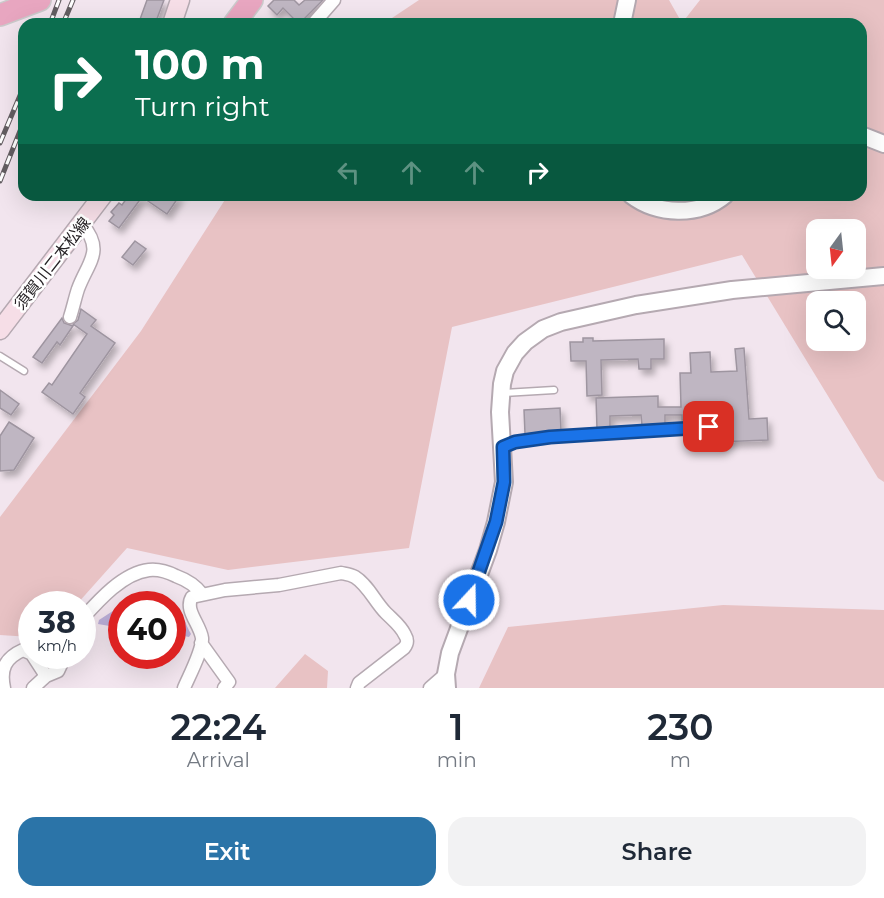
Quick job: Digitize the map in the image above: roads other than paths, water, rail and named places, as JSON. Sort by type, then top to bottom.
[{"type":"highway","points":[[238,18],[252,0]]},
{"type":"highway","points":[[0,15],[35,2]]},
{"type":"main road","points":[[174,18],[180,0]]},
{"type":"main road","name":"須賀川二本松線","points":[[0,330],[99,201]]},
{"type":"street","points":[[318,18],[334,0]]},
{"type":"street","points":[[623,18],[627,0]]},
{"type":"street","points":[[867,137],[884,144]]},
{"type":"street","points":[[641,201],[648,205],[675,211],[711,205],[717,201]]},
{"type":"street","points":[[70,317],[79,288],[94,254],[91,235],[82,224]]},
{"type":"street","points":[[430,688],[446,681],[450,653],[496,522],[504,482],[500,412],[505,371],[515,352],[525,342],[543,329],[561,322],[636,305],[696,295],[884,276]]},
{"type":"street","points":[[96,606],[124,581],[137,573],[150,570],[182,578],[196,586],[202,594]]},
{"type":"street","points":[[184,688],[201,643],[200,632],[191,612],[189,601],[192,597],[248,587],[279,585],[341,573],[357,578],[385,612],[401,627],[408,643],[382,667],[359,683],[357,688]]},
{"type":"street","points":[[201,643],[229,682],[224,688]]},
{"type":"street","points":[[4,688],[1,678],[2,671],[7,660],[18,653]]},
{"type":"street","points":[[41,669],[46,676]]},
{"type":"street","points":[[33,688],[46,676],[59,669]]},
{"type":"lane","points":[[0,356],[24,371]]},
{"type":"lane","points":[[502,393],[554,390]]},
{"type":"lane","points":[[503,447],[515,442],[550,437],[709,427]]},
{"type":"railway","points":[[52,18],[59,0]]},
{"type":"railway","points":[[66,18],[73,0]]},
{"type":"railway","points":[[0,143],[18,100]]},
{"type":"railway","points":[[0,181],[18,136]]}]
